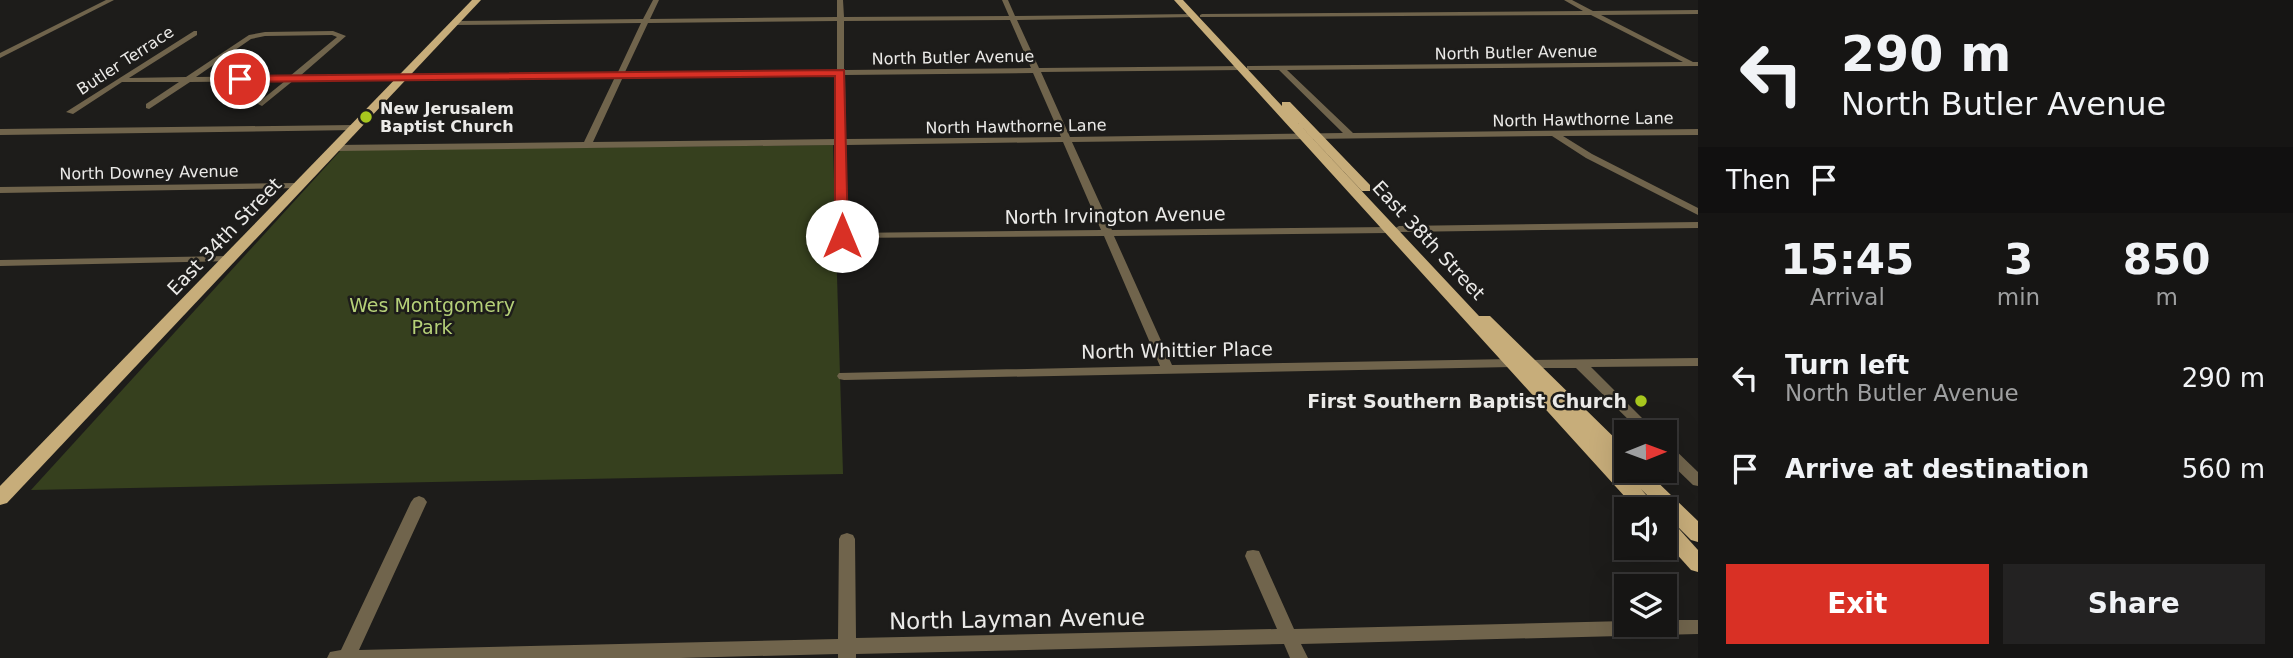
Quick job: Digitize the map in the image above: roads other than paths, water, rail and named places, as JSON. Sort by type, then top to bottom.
[{"type":"main road","name":"East 34th Street","points":[[0,498],[477,0]]},
{"type":"main road","name":"East 38th Street","points":[[1178,0],[1198,16]]},
{"type":"main road","name":"East 38th Street","points":[[1186,0],[1311,136],[1512,363],[1637,497]]},
{"type":"main road","name":"East 38th Street","points":[[1246,68],[1311,136]]},
{"type":"main road","name":"East 38th Street","points":[[1394,229],[1614,449]]},
{"type":"main road","points":[[1648,483],[1695,528]]},
{"type":"main road","points":[[1677,541],[1698,564]]},
{"type":"street","points":[[0,56],[111,0]]},
{"type":"street","points":[[587,145],[656,0]]},
{"type":"street","points":[[840,0],[842,236]]},
{"type":"street","points":[[1005,0],[1168,370]]},
{"type":"street","points":[[1567,0],[1696,65]]},
{"type":"street","points":[[455,23],[1698,12]]},
{"type":"street","name":"Butler Terrace","points":[[70,112],[194,33]]},
{"type":"street","points":[[149,106],[244,39],[255,35],[341,35],[341,38],[262,104]]},
{"type":"street","name":"North Butler Avenue","points":[[120,80],[1696,65]]},
{"type":"street","points":[[1281,68],[1350,135]]},
{"type":"street","points":[[0,132],[354,128]]},
{"type":"street","name":"North Hawthorne Lane","points":[[335,148],[1698,132]]},
{"type":"street","points":[[1554,133],[1587,155],[1698,212]]},
{"type":"street","name":"North Downey Avenue","points":[[0,190],[298,186]]},
{"type":"street","name":"North Irvington Avenue","points":[[842,236],[1698,225]]},
{"type":"street","points":[[0,262],[229,259]]},
{"type":"street","points":[[1529,364],[1698,362]]},
{"type":"street","name":"North Whittier Place","points":[[844,376],[1512,363]]},
{"type":"street","points":[[1579,363],[1636,420]]},
{"type":"street","points":[[1677,461],[1698,481]]},
{"type":"street","points":[[346,658],[419,502]]},
{"type":"street","points":[[1677,527],[1695,528]]},
{"type":"street","points":[[847,539],[847,652]]},
{"type":"street","points":[[1253,556],[1299,658]]},
{"type":"street","name":"North Layman Avenue","points":[[336,658],[847,652],[1698,627]]},
{"type":"place","name":"New Jerusalem Baptist Church","points":[[366,117]]},
{"type":"place","name":"First Southern Baptist Church","points":[[1641,401]]},
{"type":"park label","name":"Wes Montgomery Park","points":[[432,316]]}]
